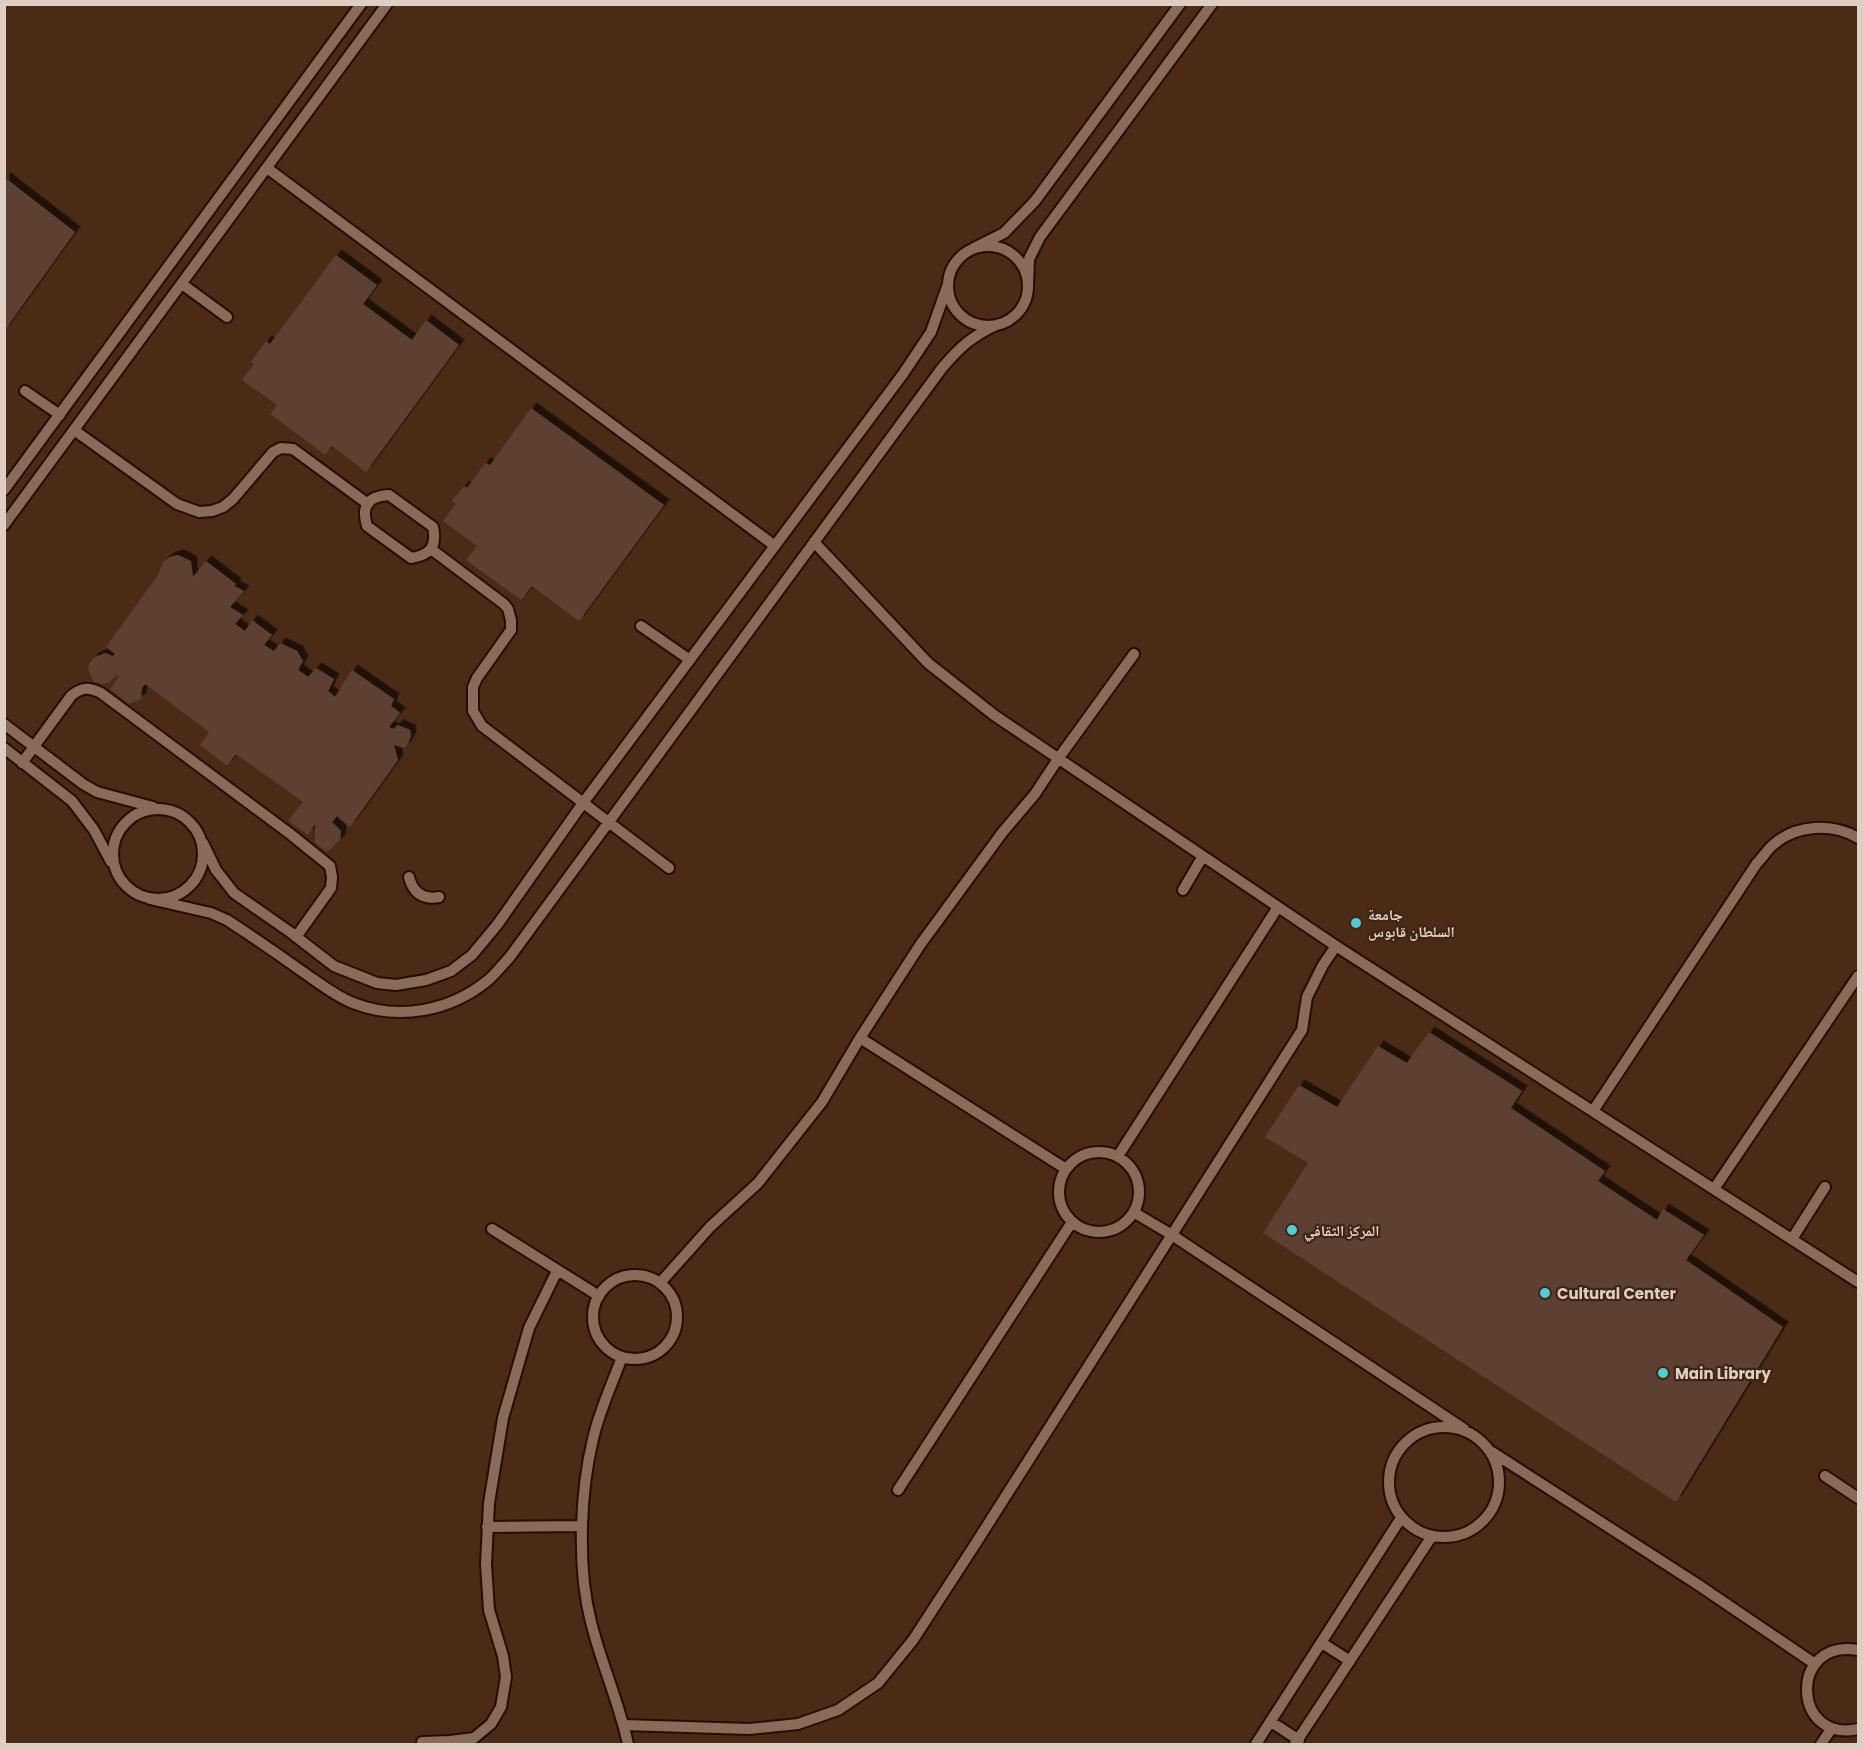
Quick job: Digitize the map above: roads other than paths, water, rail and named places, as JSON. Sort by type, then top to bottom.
[{"type":"lane","points":[[4,490],[362,4]]},
{"type":"lane","points":[[4,525],[387,4]]},
{"type":"lane","points":[[4,724],[83,784],[98,792],[171,810],[185,817],[196,828],[216,870],[234,893],[334,966],[376,983],[396,985],[426,980],[451,970],[472,955],[497,926],[583,803],[903,374],[931,332],[954,264],[963,254],[1004,233],[1035,201],[1180,4]]},
{"type":"lane","points":[[4,748],[72,801],[94,830],[125,885],[136,894],[202,910],[227,920],[332,992],[353,1003],[396,1012],[422,1011],[446,1005],[466,996],[489,980],[509,958],[942,368],[960,346],[975,334],[1009,320],[1019,311],[1026,299],[1029,259],[1040,237],[1212,4]]},
{"type":"lane","points":[[267,168],[775,546]]},
{"type":"lane","points":[[974,248],[987,245],[1011,253],[1020,262],[1026,274],[1028,286]]},
{"type":"lane","points":[[182,284],[227,316]]},
{"type":"lane","points":[[948,285],[951,303],[959,314],[970,322],[983,326],[996,325]]},
{"type":"lane","points":[[25,391],[60,415]]},
{"type":"lane","points":[[74,430],[177,504],[199,512],[223,507],[233,499],[273,452],[281,448],[293,449],[368,504]]},
{"type":"lane","points":[[389,495],[433,527],[435,538],[431,549],[422,556],[411,558],[367,526],[364,515],[368,504],[377,496],[389,495]]},
{"type":"lane","points":[[814,542],[928,663],[994,715],[1336,946],[1792,1239],[1856,1276]]},
{"type":"lane","points":[[431,549],[508,609],[511,620],[510,630],[473,687],[473,711],[482,726],[669,868]]},
{"type":"lane","points":[[641,626],[690,660]]},
{"type":"lane","points":[[660,1283],[710,1227],[758,1183],[822,1102],[920,945],[1002,833],[1035,794],[1134,654]]},
{"type":"lane","points":[[22,763],[70,696],[80,689],[87,688],[101,693],[289,832],[330,866],[331,888],[296,937]]},
{"type":"lane","points":[[117,873],[113,860],[118,832],[127,820],[140,812],[156,808]]},
{"type":"lane","points":[[1593,1111],[1757,863],[1774,843],[1797,831],[1823,827],[1849,832],[1858,838]]},
{"type":"lane","points":[[150,899],[171,897],[190,887],[199,874],[204,859],[203,843]]},
{"type":"lane","points":[[1183,890],[1203,856]]},
{"type":"lane","points":[[410,877],[411,884],[419,895],[439,897]]},
{"type":"lane","points":[[1118,1156],[1278,907]]},
{"type":"lane","points":[[624,1725],[749,1729],[798,1724],[838,1710],[878,1683],[913,1640],[1302,1030],[1307,997],[1323,965],[1336,946]]},
{"type":"lane","points":[[1714,1189],[1858,976]]},
{"type":"lane","points":[[860,1038],[1066,1169]]},
{"type":"lane","points":[[1104,1152],[1118,1156],[1131,1166],[1139,1180],[1140,1197],[1135,1213],[1125,1224],[1113,1231],[1098,1233],[1084,1230],[1072,1222],[1060,1203],[1061,1179],[1066,1169],[1077,1159],[1090,1153],[1104,1152]]},
{"type":"lane","points":[[1792,1239],[1825,1187]]},
{"type":"lane","points":[[1135,1213],[1172,1234],[1478,1437],[1492,1452],[1697,1584],[1815,1664]]},
{"type":"lane","points":[[898,1490],[1072,1222]]},
{"type":"lane","points":[[492,1229],[599,1296]]},
{"type":"lane","points":[[422,1742],[474,1738],[490,1724],[501,1707],[506,1677],[503,1656],[489,1610],[486,1564],[487,1527],[503,1418],[529,1328],[557,1271]]},
{"type":"lane","points":[[633,1275],[648,1277],[660,1283],[670,1294],[676,1307],[676,1322],[672,1336],[663,1348],[651,1356],[636,1359],[622,1357],[609,1350],[599,1339],[593,1325],[593,1310],[607,1285],[620,1277],[633,1275]]},
{"type":"lane","points":[[622,1357],[593,1439],[580,1526],[590,1619],[628,1744]]},
{"type":"lane","points":[[1464,1429],[1446,1426],[1426,1428],[1410,1438],[1397,1452],[1390,1470],[1389,1490],[1401,1518],[1419,1531],[1432,1536],[1451,1537],[1469,1532],[1484,1521],[1494,1505],[1500,1488],[1498,1469],[1492,1452]]},
{"type":"lane","points":[[1825,1476],[1858,1498]]},
{"type":"lane","points":[[1256,1744],[1401,1518]]},
{"type":"lane","points":[[487,1527],[580,1526]]},
{"type":"lane","points":[[1271,1722],[1297,1742],[1432,1536]]},
{"type":"lane","points":[[1322,1643],[1350,1661]]},
{"type":"lane","points":[[1858,1650],[1842,1648],[1826,1654],[1815,1664],[1807,1679],[1806,1695],[1811,1711],[1822,1723],[1832,1728],[1849,1731],[1858,1729]]},
{"type":"lane","points":[[1821,1744],[1832,1728]]},
{"type":"place","name":"جامعة السلطان قابوس","points":[[1356,923]]},
{"type":"place","name":"المركز الثقافي","points":[[1292,1230]]},
{"type":"place","name":"Cultural Center","points":[[1545,1293]]},
{"type":"place","name":"Main Library","points":[[1663,1373]]}]
